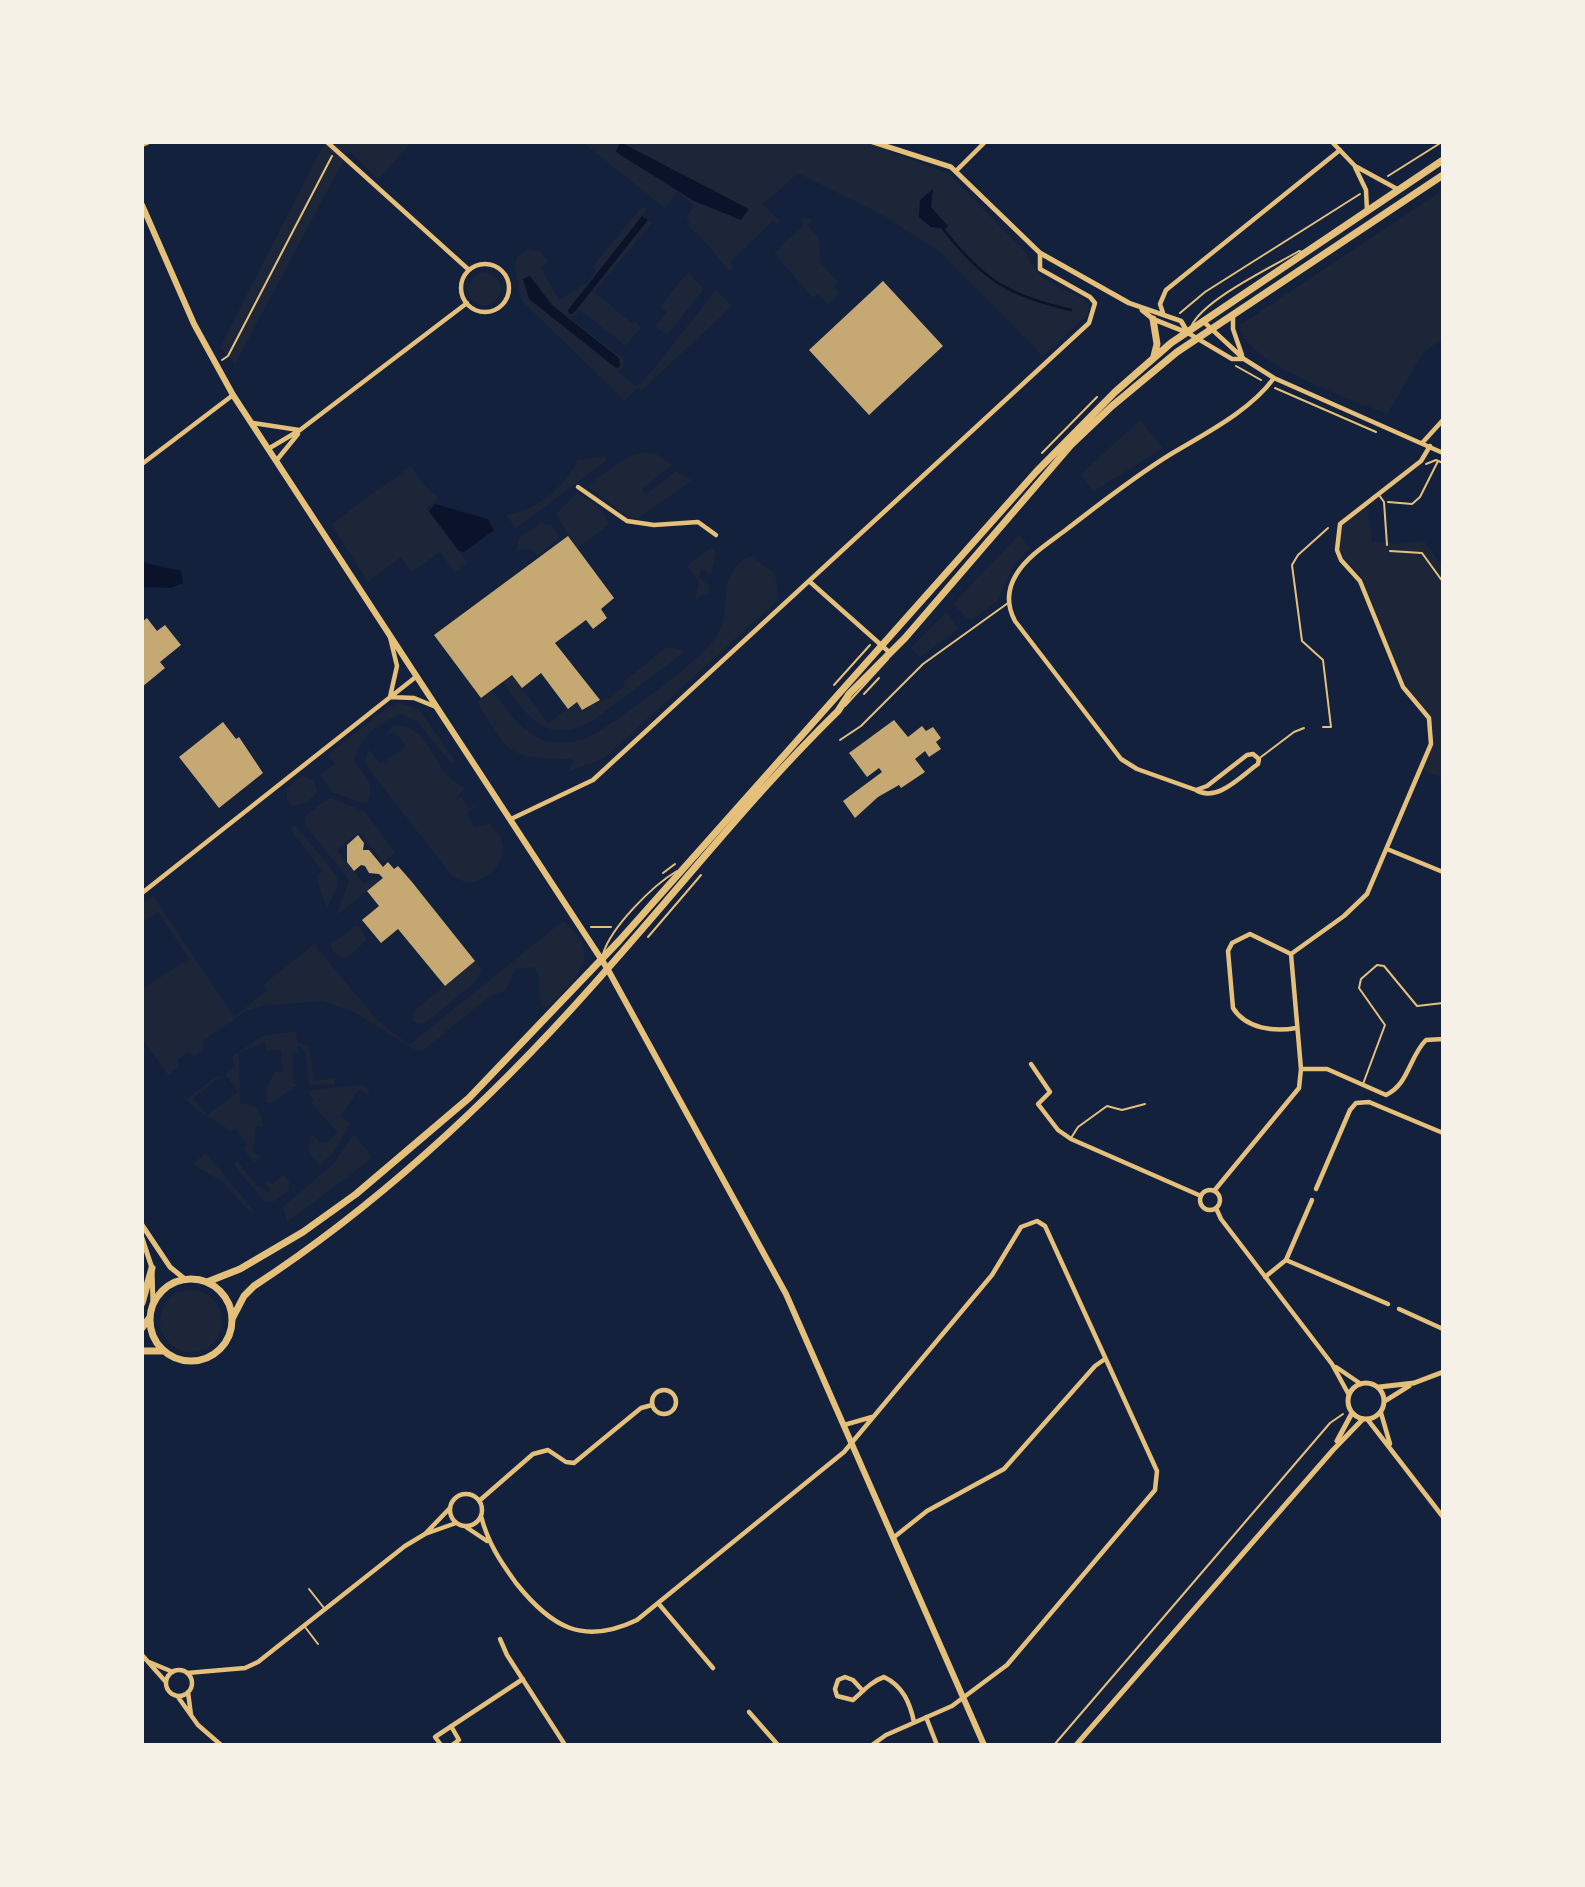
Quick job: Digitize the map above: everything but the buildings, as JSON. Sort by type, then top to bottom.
[{"type":"main road","points":[[142,1328],[150,1317],[153,1305],[170,1285],[186,1280],[207,1282],[240,1269],[303,1232],[356,1194],[434,1131],[499,1068],[602,958],[683,863],[882,646],[1072,432],[1154,358],[1188,333],[1443,160]]},
{"type":"main road","points":[[150,1317],[153,1335],[163,1351],[178,1360],[204,1359],[225,1344],[232,1319],[244,1296],[254,1286],[354,1216],[439,1143],[607,968],[1072,446],[1141,381],[1197,339],[1443,175]]},
{"type":"main road","points":[[142,205],[216,366],[233,395],[602,958],[786,1294],[984,1745]]},
{"type":"main road","points":[[1153,319],[1157,344],[1154,358]]},
{"type":"main road","points":[[142,1303],[152,1268]]},
{"type":"main road","points":[[207,1282],[225,1297],[232,1319]]},
{"type":"main road","points":[[142,1351],[163,1351]]},
{"type":"street","points":[[142,145],[149,142]]},
{"type":"street","points":[[327,142],[469,270]]},
{"type":"street","points":[[873,142],[934,159],[956,171],[1040,253],[1139,307],[1153,319],[1188,333],[1232,359],[1244,359]]},
{"type":"street","points":[[956,171],[985,142]]},
{"type":"street","points":[[1332,142],[1355,166],[1380,182],[1400,190]]},
{"type":"street","points":[[1163,313],[1160,304],[1166,290],[1340,150]]},
{"type":"street","points":[[1355,166],[1366,190],[1367,212]]},
{"type":"street","points":[[511,819],[593,780],[1088,323],[1095,303],[1040,269],[1040,253]]},
{"type":"street","points":[[481,265],[497,268],[503,273],[508,292],[500,306],[489,312],[473,309],[467,303],[461,293],[461,284],[469,270],[481,265]]},
{"type":"street","points":[[268,449],[300,430],[467,303]]},
{"type":"street","points":[[1139,307],[1181,321],[1188,333]]},
{"type":"street","points":[[1233,316],[1233,328],[1244,359]]},
{"type":"street","points":[[1204,322],[1214,328],[1244,359],[1274,378],[1442,452]]},
{"type":"street","points":[[1196,790],[1207,786],[1247,755],[1252,754],[1259,759],[1258,764],[1218,793],[1202,794],[1121,760],[1015,621],[1008,603],[1016,575],[1042,549],[1149,469],[1195,442],[1274,378]]},
{"type":"street","points":[[142,464],[233,395]]},
{"type":"street","points":[[1423,442],[1443,420]]},
{"type":"street","points":[[250,422],[300,430]]},
{"type":"street","points":[[276,461],[300,430]]},
{"type":"street","points":[[1291,954],[1367,894],[1432,744],[1433,733],[1429,718],[1403,687],[1360,581],[1341,560],[1337,550],[1340,524],[1421,461],[1430,446]]},
{"type":"street","points":[[578,488],[627,521],[654,525],[698,522],[716,535]]},
{"type":"street","points":[[809,581],[890,653]]},
{"type":"street","points":[[389,633],[397,666],[390,697]]},
{"type":"street","points":[[142,892],[418,675]]},
{"type":"street","points":[[390,697],[414,698],[439,709]]},
{"type":"street","points":[[1387,849],[1443,873]]},
{"type":"street","points":[[1291,954],[1273,943],[1247,935],[1232,943],[1228,951],[1233,1008],[1237,1014],[1265,1029],[1277,1031],[1296,1028]]},
{"type":"street","points":[[1216,1208],[1205,1209],[1200,1203],[1201,1196],[1207,1191],[1214,1191],[1299,1088],[1301,1069],[1291,954]]},
{"type":"street","points":[[1301,1069],[1326,1069],[1386,1095],[1399,1089],[1420,1046],[1426,1040],[1443,1039]]},
{"type":"street","points":[[1031,1064],[1050,1092],[1038,1104],[1058,1130],[1071,1139],[1201,1196]]},
{"type":"street","points":[[1316,1189],[1350,1110],[1356,1103],[1369,1102],[1443,1133]]},
{"type":"street","points":[[1214,1191],[1219,1197],[1216,1208],[1220,1219],[1332,1364],[1349,1395],[1352,1413],[1332,1450]]},
{"type":"street","points":[[1265,1277],[1286,1260],[1312,1200]]},
{"type":"street","points":[[425,1534],[456,1523],[488,1542],[534,1606],[558,1625],[578,1631],[618,1629],[637,1620],[809,1482],[852,1444],[992,1275],[1021,1227],[1037,1222],[1051,1233],[1157,1471],[1155,1490],[1007,1665],[963,1698],[872,1745]]},
{"type":"street","points":[[142,1225],[170,1267],[186,1280]]},
{"type":"street","points":[[142,1238],[152,1268],[153,1305]]},
{"type":"street","points":[[1286,1260],[1388,1304]]},
{"type":"street","points":[[1399,1309],[1443,1329]]},
{"type":"street","points":[[894,1538],[927,1511],[1004,1469],[1095,1366],[1105,1359]]},
{"type":"street","points":[[1332,1364],[1361,1384],[1378,1387],[1414,1383]]},
{"type":"street","points":[[1393,1451],[1381,1413],[1385,1401],[1414,1383],[1443,1371]]},
{"type":"street","points":[[1349,1395],[1361,1384]]},
{"type":"street","points":[[1378,1387],[1385,1401]]},
{"type":"street","points":[[663,1390],[672,1392],[677,1401],[669,1414],[658,1413],[652,1405],[654,1394],[663,1390]]},
{"type":"street","points":[[479,1501],[533,1454],[548,1450],[574,1463],[641,1408],[652,1405]]},
{"type":"street","points":[[1352,1413],[1365,1420],[1393,1451],[1443,1517]]},
{"type":"street","points":[[1076,1745],[1332,1450],[1365,1420],[1381,1413]]},
{"type":"street","points":[[844,1425],[873,1417]]},
{"type":"street","points":[[166,1681],[173,1672],[180,1670],[187,1673],[245,1668],[268,1655],[425,1534],[462,1495],[468,1494],[479,1501],[488,1542]]},
{"type":"street","points":[[450,1508],[456,1523]]},
{"type":"street","points":[[466,1527],[481,1516]]},
{"type":"street","points":[[658,1603],[713,1668]]},
{"type":"street","points":[[500,1639],[506,1655],[565,1745]]},
{"type":"street","points":[[144,1657],[173,1672]]},
{"type":"street","points":[[144,1657],[166,1681],[170,1693],[178,1696],[191,1715],[221,1745]]},
{"type":"street","points":[[191,1715],[188,1692],[203,1672]]},
{"type":"street","points":[[187,1673],[192,1684]]},
{"type":"street","points":[[863,1691],[853,1680],[845,1677],[838,1681],[835,1689],[837,1696],[844,1700],[853,1700],[863,1691],[876,1679],[884,1677],[893,1681],[910,1703],[914,1722]]},
{"type":"street","points":[[441,1745],[435,1737],[523,1679]]},
{"type":"street","points":[[178,1696],[188,1692]]},
{"type":"street","points":[[749,1712],[778,1745]]},
{"type":"street","points":[[926,1717],[937,1745]]},
{"type":"street","points":[[451,1726],[459,1741],[452,1745]]},
{"type":"lane","points":[[1188,333],[1195,316],[1299,251],[1307,253]]},
{"type":"lane","points":[[1378,494],[1384,502],[1387,545]]},
{"type":"lane","points":[[1323,727],[1331,727],[1323,660],[1302,641],[1292,565],[1297,555],[1328,528]]},
{"type":"lane","points":[[840,740],[861,726],[923,664],[1008,603]]},
{"type":"lane","points":[[1259,759],[1294,732],[1304,728]]},
{"type":"lane","points":[[1362,1085],[1385,1031],[1383,1020],[1359,988],[1361,979],[1377,965],[1384,966],[1417,1006],[1443,1003]]},
{"type":"lane","points":[[1071,1139],[1078,1127],[1107,1106],[1122,1110],[1145,1104]]},
{"type":"lane","points":[[309,1589],[325,1609]]},
{"type":"lane","points":[[304,1626],[318,1644]]},
{"type":"path","points":[[1380,182],[1442,142]]},
{"type":"path","points":[[216,366],[228,356],[335,149]]},
{"type":"path","points":[[1179,314],[1205,292],[1366,190]]},
{"type":"path","points":[[1276,388],[1386,435]]},
{"type":"path","points":[[1384,502],[1412,504],[1420,497],[1442,452]]},
{"type":"path","points":[[1387,545],[1392,552],[1422,552],[1443,582]]},
{"type":"path","points":[[830,691],[868,647]]},
{"type":"path","points":[[656,881],[683,863]]},
{"type":"path","points":[[591,927],[616,926]]},
{"type":"path","points":[[1054,1745],[1330,1423],[1344,1414]]},
{"type":"shaded area","points":[[325,142],[412,142],[378,179],[349,150],[235,364],[220,347]]},
{"type":"shaded area","points":[[582,142],[866,142],[949,174],[1026,253],[1035,270],[1058,287],[1085,300],[1089,305],[1087,315],[1043,356],[940,252],[881,214],[798,173],[763,204],[780,221],[779,225],[773,221],[730,262],[734,267],[729,271],[701,237],[687,225],[690,221],[686,217],[694,206],[677,192],[665,208]]},
{"type":"shaded area","points":[[620,142],[749,209],[741,220],[694,201],[619,154],[616,151]]},
{"type":"shaded area","points":[[933,189],[931,207],[948,226],[945,229],[931,227],[919,217],[920,200]]},
{"type":"shaded area","points":[[1443,190],[1443,338],[1423,353],[1387,414],[1327,390],[1279,366],[1259,353],[1246,339],[1240,325]]},
{"type":"shaded area","points":[[642,207],[648,208],[643,216],[652,223],[594,292],[633,324],[635,322],[641,327],[626,346],[580,310],[575,316],[568,316],[622,358],[624,365],[618,372],[636,386],[644,381],[716,290],[732,306],[641,391],[637,388],[625,401],[521,300],[515,267],[517,257],[528,249],[541,252],[548,262],[540,267],[559,300],[587,283],[596,271],[592,267]]},
{"type":"shaded area","points":[[642,216],[648,220],[573,314],[569,314],[568,310]]},
{"type":"shaded area","points":[[803,217],[812,220],[807,225],[819,238],[820,262],[838,282],[834,287],[840,293],[828,304],[819,294],[813,298],[774,253],[804,225],[799,220]]},
{"type":"shaded area","points":[[483,272],[494,276],[500,283],[501,290],[493,303],[486,306],[471,298],[468,290],[473,279]]},
{"type":"shaded area","points":[[688,272],[704,289],[667,335],[655,326],[667,312],[660,307]]},
{"type":"shaded area","points":[[530,276],[552,305],[619,358],[620,367],[616,368],[529,299],[523,279]]},
{"type":"shaded area","points":[[1140,420],[1163,448],[1094,491],[1080,475]]},
{"type":"shaded area","points":[[643,452],[656,454],[672,465],[642,489],[646,494],[676,471],[692,480],[639,518],[628,517],[587,486],[628,457]]},
{"type":"shaded area","points":[[604,456],[607,458],[605,462],[516,528],[506,515],[540,503],[565,480],[578,460]]},
{"type":"shaded area","points":[[411,466],[423,484],[438,498],[426,509],[468,563],[455,573],[440,552],[411,572],[401,557],[368,582],[331,524]]},
{"type":"shaded area","points":[[577,493],[597,506],[609,525],[577,548],[556,514]]},
{"type":"shaded area","points":[[435,504],[488,519],[494,530],[464,552],[459,551],[429,511]]},
{"type":"shaded area","points":[[1367,506],[1372,541],[1398,544],[1424,541],[1443,567],[1443,778],[1423,770],[1434,744],[1431,716],[1408,690],[1360,574],[1340,550],[1342,524]]},
{"type":"shaded area","points":[[541,523],[551,525],[560,538],[538,555],[528,548],[516,552],[519,538]]},
{"type":"shaded area","points":[[1019,535],[1030,548],[1014,565],[997,601],[970,621],[953,604]]},
{"type":"shaded area","points":[[711,547],[716,552],[711,574],[701,568],[699,577],[709,586],[709,592],[695,599],[699,582],[687,566]]},
{"type":"shaded area","points":[[755,556],[756,560],[775,573],[778,600],[604,758],[567,772],[574,762],[571,759],[522,755],[505,744],[477,702],[492,690],[524,728],[550,742],[568,743],[591,736],[660,688],[708,647],[721,626],[730,576],[747,557]]},
{"type":"shaded area","points":[[142,562],[181,571],[183,583],[171,588],[142,587]]},
{"type":"shaded area","points":[[946,612],[959,629],[920,657],[911,648]]},
{"type":"shaded area","points":[[667,647],[686,651],[592,721],[576,728],[550,729],[539,724],[521,707],[503,682],[512,675],[548,723],[577,702],[583,709],[611,697],[625,685],[624,681]]},
{"type":"shaded area","points":[[398,703],[419,709],[455,761],[452,765],[420,724],[402,714],[371,732],[356,754],[354,762],[370,785],[368,802],[363,803],[332,792],[320,775],[335,764],[328,755],[388,707]]},
{"type":"shaded area","points":[[401,725],[422,738],[445,773],[464,789],[453,802],[467,792],[462,798],[469,808],[475,804],[477,806],[467,814],[474,827],[488,824],[502,842],[500,861],[495,869],[478,881],[467,883],[452,876],[368,768],[365,760],[368,749],[381,764],[406,746],[394,731],[384,737],[393,726]]},
{"type":"shaded area","points":[[302,776],[314,780],[317,792],[307,803],[293,806],[287,802],[287,788]]},
{"type":"shaded area","points":[[330,798],[364,811],[395,852],[384,863],[359,832],[337,850],[364,884],[375,877],[379,881],[336,916],[349,880],[305,825],[307,814]]},
{"type":"shaded area","points":[[295,825],[337,876],[337,886],[327,909],[316,877],[322,871],[290,829]]},
{"type":"shaded area","points":[[153,896],[234,1017],[267,990],[263,985],[314,944],[376,1019],[409,1045],[563,921],[581,941],[584,956],[572,981],[545,1008],[540,1004],[539,976],[534,967],[516,969],[505,991],[490,996],[422,1051],[415,1050],[356,1013],[322,1001],[261,1006],[246,1011],[203,1041],[203,1049],[194,1056],[187,1052],[178,1060],[178,1068],[168,1075],[142,1039],[142,989],[189,959],[158,912],[142,923],[142,903]]},
{"type":"shaded area","points":[[355,926],[360,927],[367,940],[347,958],[342,959],[332,950],[331,944]]},
{"type":"shaded area","points":[[475,961],[482,970],[475,982],[424,1024],[412,1022],[414,1011]]},
{"type":"shaded area","points":[[296,1031],[297,1042],[309,1046],[314,1081],[335,1078],[335,1084],[309,1085],[305,1051],[297,1045],[298,1052],[292,1053],[294,1084],[298,1084],[270,1104],[265,1101],[267,1087],[275,1072],[283,1071],[281,1050],[266,1051],[265,1042],[239,1053],[240,1103],[256,1107],[262,1117],[263,1126],[256,1126],[253,1153],[262,1156],[255,1163],[243,1149],[247,1144],[235,1129],[230,1131],[199,1111],[182,1094],[188,1098],[219,1075],[220,1077],[193,1098],[207,1115],[238,1092],[225,1074],[235,1067],[232,1057],[262,1036]]},
{"type":"shaded area","points":[[361,1085],[368,1089],[370,1095],[359,1089],[341,1116],[351,1123],[333,1153],[320,1165],[309,1153],[311,1135],[315,1136],[319,1143],[326,1143],[338,1133],[311,1103],[314,1100],[307,1091]]},
{"type":"shaded area","points":[[354,1134],[373,1158],[287,1222],[283,1207],[333,1164]]},
{"type":"shaded area","points":[[206,1153],[255,1212],[248,1210],[223,1182],[192,1164]]},
{"type":"shaded area","points":[[242,1156],[238,1162],[258,1187],[261,1186],[267,1193],[270,1190],[265,1183],[268,1180],[272,1184],[284,1175],[289,1181],[289,1190],[275,1201],[264,1201],[233,1164]]},
{"type":"shaded area","points":[[191,1290],[213,1299],[222,1321],[213,1343],[191,1352],[169,1343],[160,1321],[169,1299]]},
{"type":"waterway","points":[[943,229],[971,261],[999,283],[1030,299],[1071,310]]}]
